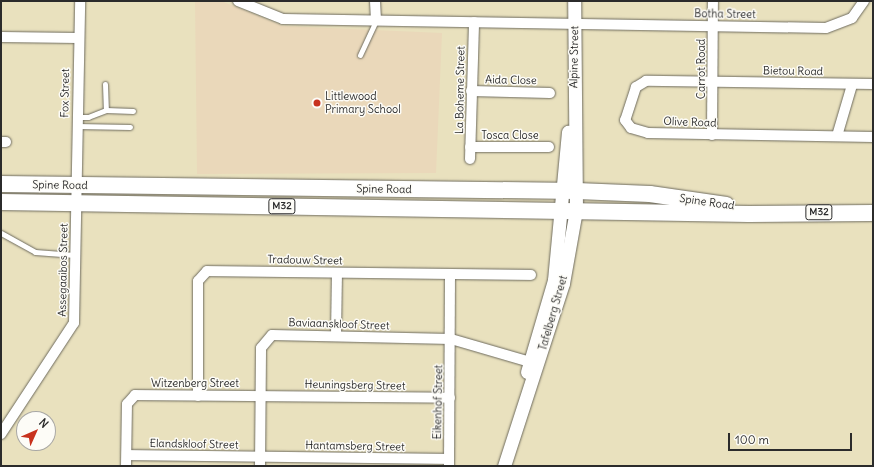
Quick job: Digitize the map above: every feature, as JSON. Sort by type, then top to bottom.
[{"type":"main road","name":"Spine Road","points":[[1,184],[570,191],[650,194],[765,212]]},
{"type":"main road","name":"Spine Road","points":[[1,202],[749,214],[765,212],[873,213]]},
{"type":"street","name":"Fox Street","points":[[76,203],[78,38],[80,1]]},
{"type":"street","points":[[375,1],[376,19]]},
{"type":"street","name":"Alpine Street","points":[[570,191],[574,1]]},
{"type":"street","name":"Carrot Road","points":[[712,135],[713,1]]},
{"type":"street","name":"Botha Street","points":[[241,2],[283,19],[376,19],[831,28],[852,18],[864,1]]},
{"type":"street","name":"La Boheme Street","points":[[470,159],[474,22]]},
{"type":"street","points":[[1,37],[78,38]]},
{"type":"street","name":"Bietou Road","points":[[713,81],[852,85],[873,84]]},
{"type":"street","name":"Olive Road","points":[[713,81],[640,82],[625,120],[632,128],[648,133],[873,137]]},
{"type":"street","points":[[837,136],[852,85]]},
{"type":"street","name":"Aida Close","points":[[471,92],[550,93]]},
{"type":"street","name":"Tosca Close","points":[[470,147],[549,147]]},
{"type":"street","name":"Tafelberg Street","points":[[504,466],[534,363],[554,280],[569,210],[570,191]]},
{"type":"street","name":"Assegaaibos Street","points":[[1,434],[71,330],[76,203]]},
{"type":"street","name":"Tradouw Street","points":[[198,396],[198,281],[203,273],[531,275]]},
{"type":"street","points":[[336,335],[337,273]]},
{"type":"street","name":"Eikenhof Street","points":[[449,463],[450,274]]},
{"type":"street","name":"Baviaanskloof Street","points":[[260,461],[262,348],[268,338],[277,334],[450,339],[534,363]]},
{"type":"street","name":"Witzenberg Street","points":[[127,455],[127,404],[130,398],[261,396]]},
{"type":"street","name":"Heuningsberg Street","points":[[261,396],[450,398]]},
{"type":"street","points":[[126,466],[127,455]]},
{"type":"street","name":"Elandskloof Street","points":[[127,455],[260,461]]},
{"type":"street","name":"Hantamsberg Street","points":[[260,461],[449,463]]},
{"type":"lane","points":[[360,55],[376,19]]},
{"type":"lane","points":[[105,84],[106,110]]},
{"type":"lane","points":[[77,121],[106,110],[133,111]]},
{"type":"lane","points":[[77,121],[130,127]]},
{"type":"lane","points":[[1,233],[35,252],[75,255]]},
{"type":"shaded area","name":"Littlewood Primary School","points":[[195,1],[221,1],[283,26],[442,33],[436,173],[197,174]]},
{"type":"place","name":"Littlewood Primary School","points":[[317,103]]}]
